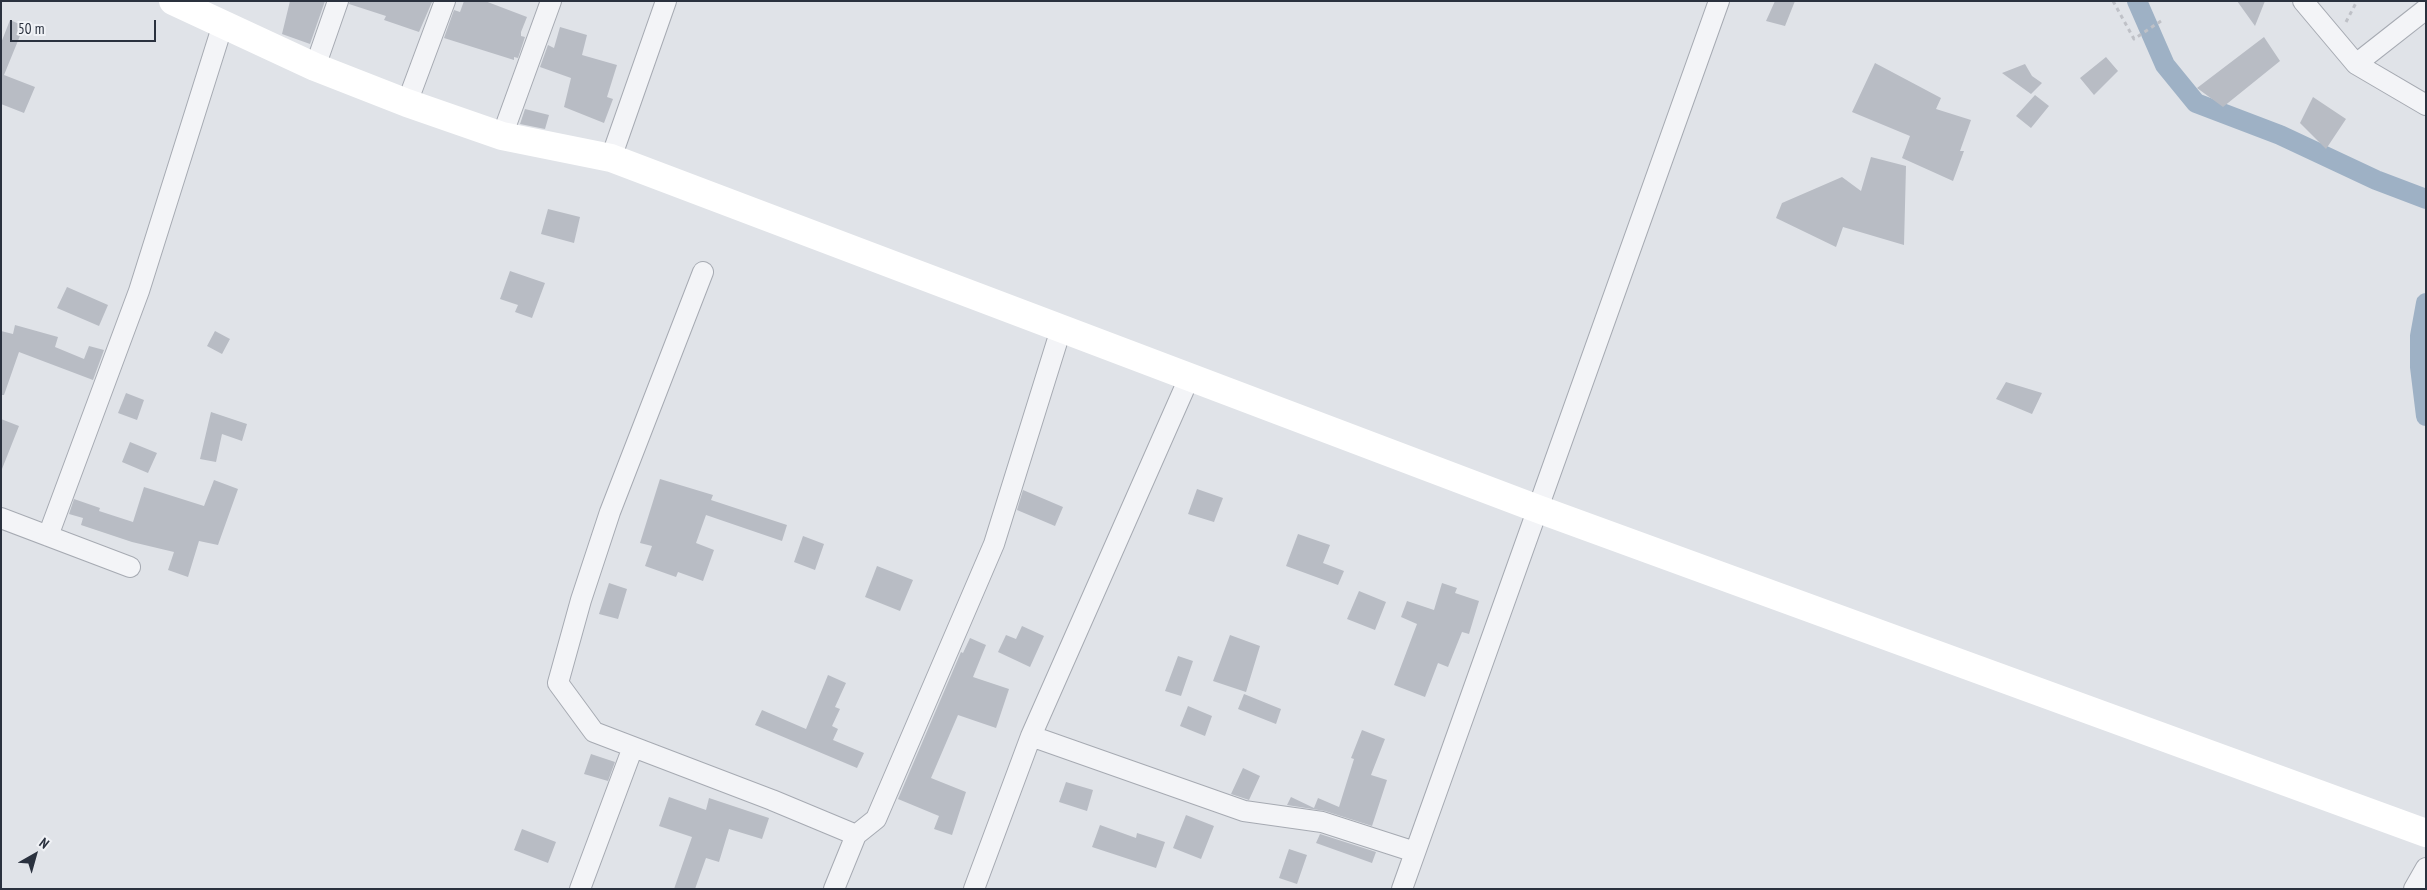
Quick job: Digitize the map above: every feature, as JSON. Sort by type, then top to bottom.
[{"type":"street","points":[[174,1],[315,67],[407,104],[502,136],[610,158],[1538,509],[2426,833]]},
{"type":"street","points":[[315,67],[338,1]]},
{"type":"street","points":[[407,104],[445,1]]},
{"type":"street","points":[[502,136],[551,1]]},
{"type":"street","points":[[610,158],[666,1]]},
{"type":"street","points":[[1402,889],[1719,1]]},
{"type":"street","points":[[2304,1],[2356,64],[2426,105]]},
{"type":"street","points":[[2356,64],[2426,9]]},
{"type":"street","points":[[48,536],[139,291],[223,24]]},
{"type":"street","points":[[702,272],[610,512],[581,600],[558,683],[594,732],[856,835]]},
{"type":"street","points":[[834,889],[856,835],[876,818],[994,544],[1061,329]]},
{"type":"street","points":[[974,889],[1031,736],[1189,378]]},
{"type":"street","points":[[1,518],[130,567]]},
{"type":"street","points":[[1031,736],[1244,811],[1322,822],[1415,852]]},
{"type":"street","points":[[580,889],[633,746]]},
{"type":"street","points":[[2414,889],[2426,868]]},
{"type":"path","points":[[2113,1],[2134,39],[2161,21]]},
{"type":"building","points":[[290,1],[325,1],[310,44],[282,34]]},
{"type":"building","points":[[350,1],[432,2],[419,32],[384,20],[386,16],[349,4]]},
{"type":"building","points":[[464,1],[485,1],[527,17],[521,32],[521,36],[525,37],[518,58],[514,57],[514,60],[444,38],[454,10],[460,12]]},
{"type":"building","points":[[1775,1],[1795,1],[1785,26],[1766,21]]},
{"type":"building","points":[[2237,1],[2265,1],[2255,26]]},
{"type":"building","points":[[10,20],[24,26],[4,75],[35,87],[24,113],[1,104],[1,43]]},
{"type":"building","points":[[560,27],[587,35],[582,55],[617,65],[607,97],[613,99],[604,123],[564,107],[571,78],[540,67],[548,45],[554,48]]},
{"type":"building","points":[[2264,37],[2280,61],[2223,107],[2197,88]]},
{"type":"building","points":[[2106,57],[2118,71],[2094,95],[2080,78]]},
{"type":"building","points":[[1875,63],[1941,98],[1936,109],[1971,120],[1960,151],[1964,151],[1953,181],[1902,158],[1910,136],[1852,112]]},
{"type":"building","points":[[2025,64],[2032,76],[2042,83],[2031,94],[2002,73]]},
{"type":"building","points":[[2035,95],[2049,106],[2031,128],[2016,116]]},
{"type":"building","points":[[2313,97],[2346,119],[2326,149],[2300,123]]},
{"type":"building","points":[[525,109],[549,115],[545,129],[520,124]]},
{"type":"building","points":[[1871,157],[1906,166],[1904,245],[1843,227],[1836,247],[1776,218],[1782,203],[1842,177],[1861,191]]},
{"type":"building","points":[[548,209],[580,217],[574,243],[541,234]]},
{"type":"building","points":[[510,271],[545,283],[532,318],[515,312],[518,305],[500,299]]},
{"type":"building","points":[[67,287],[108,305],[99,326],[57,308]]},
{"type":"building","points":[[15,325],[58,337],[55,347],[84,359],[89,346],[104,350],[93,380],[19,352],[4,395],[1,395],[1,331],[13,334]]},
{"type":"building","points":[[215,331],[230,339],[222,354],[207,346]]},
{"type":"building","points":[[2006,382],[2042,393],[2032,414],[1996,399]]},
{"type":"building","points":[[126,393],[144,400],[137,420],[118,413]]},
{"type":"building","points":[[211,412],[247,424],[242,441],[222,434],[216,462],[200,459]]},
{"type":"building","points":[[1,419],[19,426],[2,469],[1,468]]},
{"type":"building","points":[[130,442],[157,453],[148,473],[122,462]]},
{"type":"building","points":[[660,479],[713,495],[711,500],[787,525],[782,541],[706,515],[696,543],[714,550],[703,581],[678,572],[676,577],[645,566],[652,546],[640,543]]},
{"type":"building","points":[[214,480],[238,489],[218,545],[199,541],[188,577],[168,570],[174,552],[132,542],[81,525],[83,518],[69,514],[74,499],[100,508],[99,511],[133,522],[144,487],[204,506]]},
{"type":"building","points":[[1197,489],[1223,498],[1214,522],[1188,514]]},
{"type":"building","points":[[1023,490],[1063,507],[1055,526],[1017,510]]},
{"type":"building","points":[[1298,534],[1330,545],[1323,563],[1344,571],[1338,585],[1286,566]]},
{"type":"building","points":[[803,536],[824,544],[815,570],[794,562]]},
{"type":"building","points":[[877,566],[913,580],[900,611],[865,597]]},
{"type":"building","points":[[609,583],[627,589],[618,619],[599,614]]},
{"type":"building","points":[[1442,583],[1457,588],[1455,593],[1479,601],[1469,634],[1462,632],[1448,667],[1438,663],[1425,697],[1394,685],[1417,624],[1401,617],[1407,601],[1434,610]]},
{"type":"building","points":[[1359,591],[1386,602],[1375,630],[1347,619]]},
{"type":"building","points":[[1022,626],[1044,636],[1030,667],[998,652],[1006,635],[1016,639]]},
{"type":"building","points":[[1230,635],[1260,646],[1246,692],[1213,681]]},
{"type":"building","points":[[970,638],[986,645],[973,677],[1009,689],[996,728],[958,715],[931,778],[966,792],[952,835],[934,829],[939,816],[898,799],[961,652],[963,653]]},
{"type":"building","points":[[1178,656],[1193,661],[1181,696],[1165,691]]},
{"type":"building","points":[[828,675],[846,683],[835,707],[840,709],[832,726],[838,729],[833,740],[864,753],[857,768],[755,725],[762,710],[806,729]]},
{"type":"building","points":[[1244,694],[1281,709],[1276,724],[1238,709]]},
{"type":"building","points":[[1188,706],[1212,716],[1205,736],[1180,726]]},
{"type":"building","points":[[1362,730],[1385,739],[1371,775],[1387,780],[1372,826],[1325,811],[1287,805],[1291,797],[1314,808],[1318,798],[1339,807],[1354,759],[1351,758]]},
{"type":"building","points":[[591,754],[615,762],[608,781],[584,774]]},
{"type":"building","points":[[1243,768],[1260,776],[1249,800],[1231,794]]},
{"type":"building","points":[[1066,782],[1093,790],[1087,811],[1059,802]]},
{"type":"building","points":[[669,797],[706,810],[709,798],[769,818],[762,839],[729,829],[719,862],[706,858],[695,889],[674,889],[692,837],[659,826]]},
{"type":"building","points":[[1186,815],[1214,826],[1201,859],[1173,848]]},
{"type":"building","points":[[1100,825],[1136,838],[1137,833],[1165,842],[1156,868],[1092,847]]},
{"type":"building","points":[[522,829],[556,842],[548,863],[514,850]]},
{"type":"building","points":[[1320,834],[1376,852],[1372,863],[1316,843]]},
{"type":"building","points":[[1289,849],[1307,855],[1297,884],[1279,878]]},
{"type":"waterway","points":[[2137,1],[2165,65],[2196,103],[2280,135],[2376,180],[2426,199]]},
{"type":"waterway","points":[[2426,303],[2420,336],[2420,367],[2426,416]]}]
